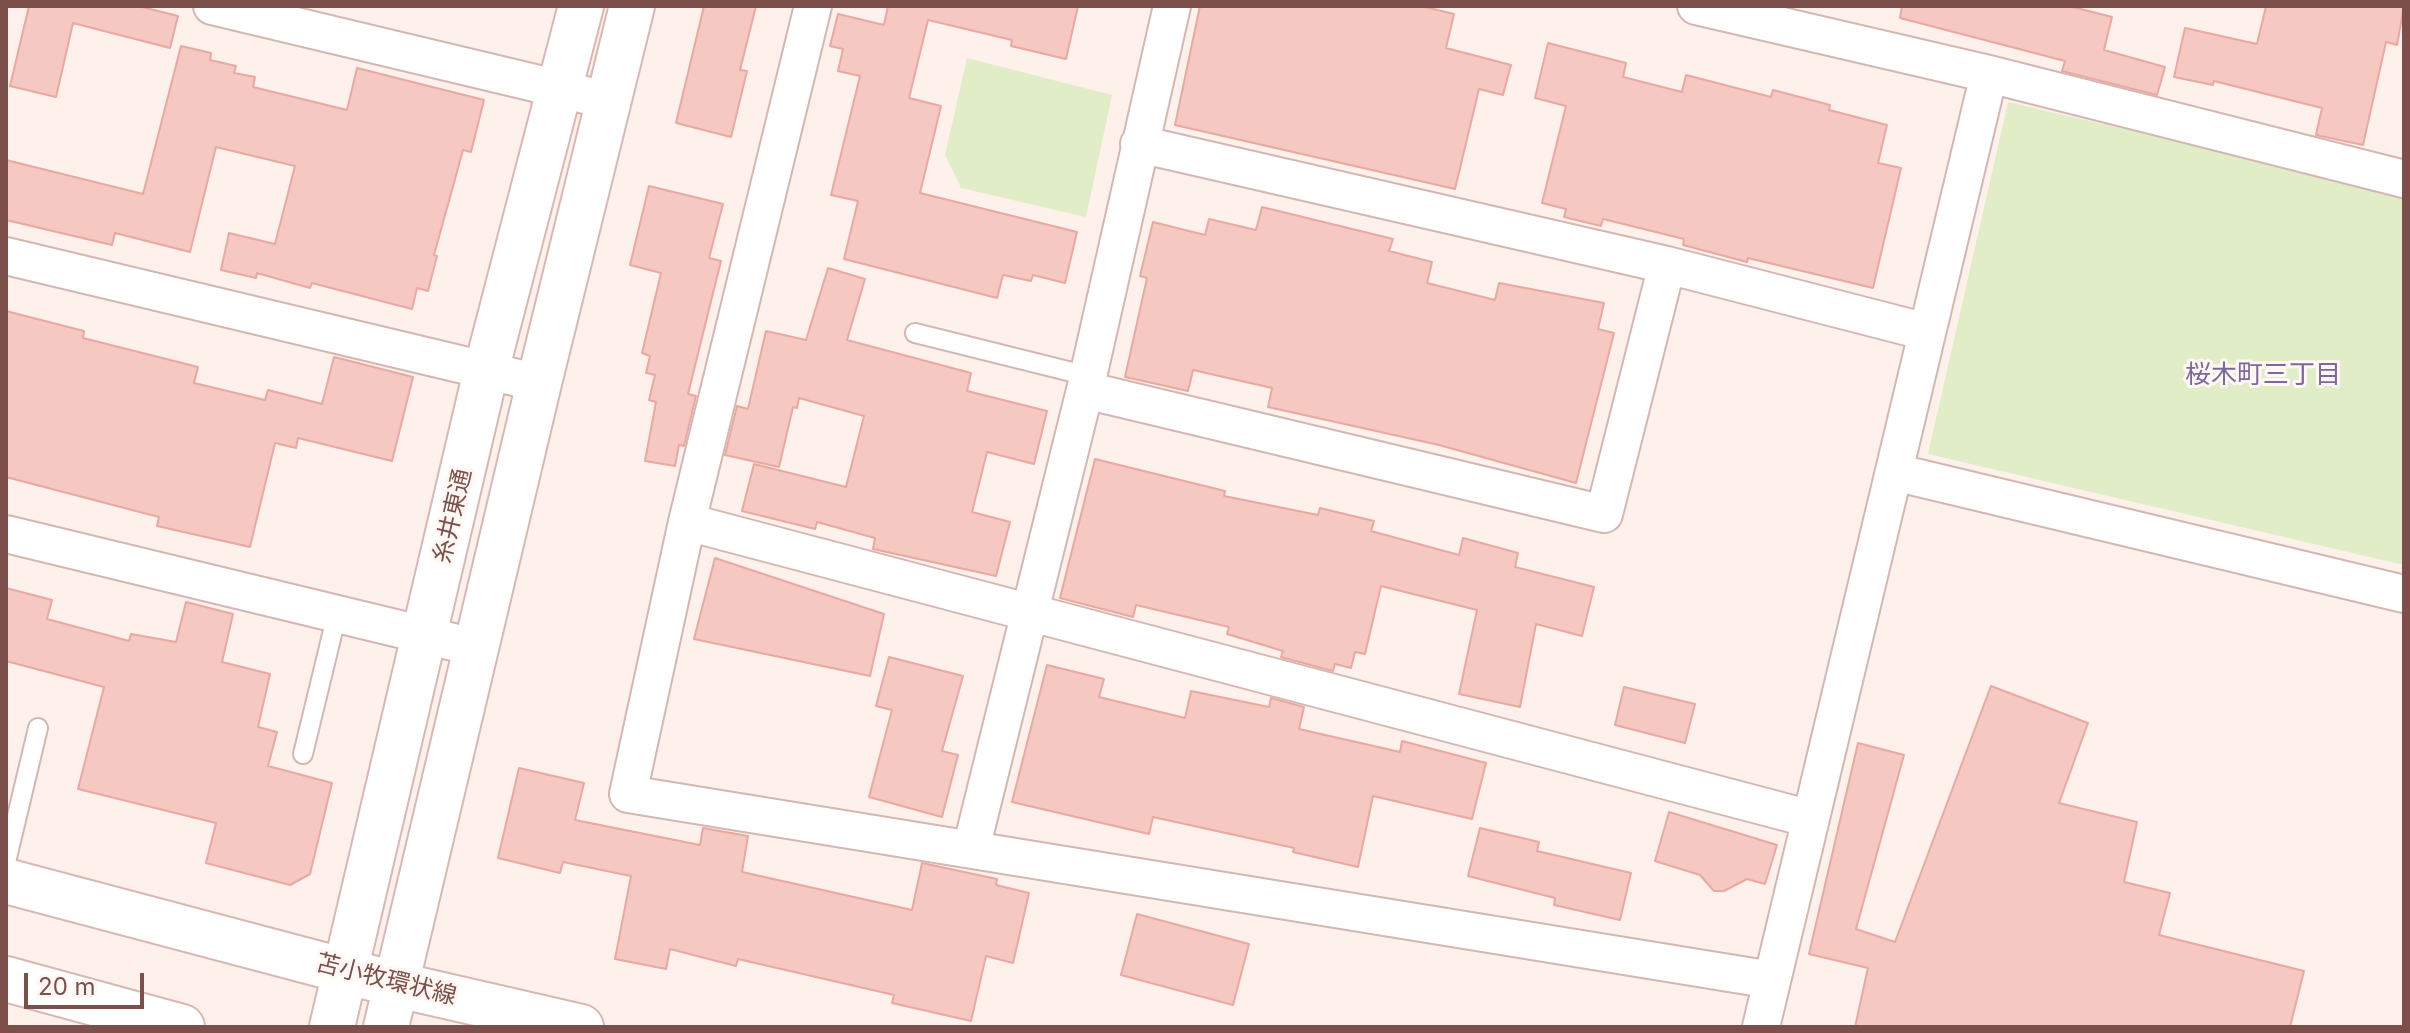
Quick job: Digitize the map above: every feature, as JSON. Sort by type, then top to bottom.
[{"type":"street","points":[[212,6],[298,16],[610,101]]},
{"type":"street","name":"糸井東通","points":[[332,1027],[486,371],[581,6]]},
{"type":"street","points":[[386,1027],[632,6]]},
{"type":"street","points":[[813,6],[687,522],[628,794],[1772,980]]},
{"type":"street","points":[[971,849],[1086,383],[1172,6]]},
{"type":"street","points":[[1696,6],[1989,74],[2404,179]]},
{"type":"street","points":[[1761,1027],[1989,74]]},
{"type":"street","points":[[1139,144],[1667,265],[1927,332]]},
{"type":"street","points":[[6,256],[539,383]]},
{"type":"street","points":[[1086,383],[1604,514],[1667,265]]},
{"type":"street","points":[[1894,472],[2404,594]]},
{"type":"street","points":[[687,522],[1811,819]]},
{"type":"street","points":[[6,534],[478,648]]},
{"type":"street","name":"苫小牧環状線","points":[[6,881],[398,985],[581,1027]]},
{"type":"street","points":[[6,979],[182,1027]]},
{"type":"lane","points":[[915,333],[1086,383]]},
{"type":"lane","points":[[303,754],[337,614]]},
{"type":"lane","points":[[6,862],[38,728]]},
{"type":"green space","points":[[967,58],[1112,95],[1086,217],[961,188],[945,155]]},
{"type":"green space","points":[[2008,102],[2404,194],[2404,565],[1928,454]]},
{"type":"building","points":[[29,6],[138,6],[178,16],[170,48],[73,23],[56,97],[10,86]]},
{"type":"building","points":[[704,6],[756,6],[740,70],[747,71],[731,137],[676,123]]},
{"type":"building","points":[[888,6],[1078,6],[1066,59],[1011,46],[1012,40],[928,20],[909,98],[941,106],[920,193],[1077,232],[1065,283],[1033,275],[1031,281],[1003,275],[997,298],[844,259],[858,201],[831,195],[860,76],[838,71],[843,49],[830,46],[838,14],[884,25]]},
{"type":"building","points":[[1200,6],[1421,6],[1454,14],[1446,48],[1511,65],[1503,95],[1479,89],[1455,189],[1175,125]]},
{"type":"building","points":[[1902,6],[2069,6],[2112,17],[2104,50],[2165,67],[2157,95],[2062,71],[2065,61],[1900,18]]},
{"type":"building","points":[[2266,6],[2404,6],[2397,45],[2386,42],[2363,145],[2316,135],[2322,108],[2214,81],[2213,85],[2174,77],[2185,28],[2257,44]]},
{"type":"building","points":[[1548,43],[1626,63],[1623,77],[1682,92],[1686,75],[1771,97],[1773,90],[1830,105],[1829,110],[1887,125],[1878,163],[1901,168],[1873,288],[1748,258],[1747,262],[1683,245],[1684,239],[1603,219],[1601,226],[1564,217],[1566,209],[1542,203],[1566,106],[1535,98]]},
{"type":"building","points":[[181,46],[211,53],[210,60],[236,66],[234,73],[255,77],[253,87],[347,110],[357,68],[484,100],[471,152],[463,150],[434,255],[437,256],[428,291],[417,288],[412,309],[312,283],[310,288],[257,273],[256,278],[221,270],[229,233],[275,244],[295,166],[216,147],[190,252],[115,233],[112,245],[6,220],[6,160],[143,194]]},
{"type":"building","points":[[649,186],[723,204],[709,258],[721,261],[688,394],[696,396],[684,446],[679,445],[675,466],[645,461],[656,402],[649,400],[655,375],[646,373],[650,356],[642,353],[661,273],[630,265]]},
{"type":"building","points":[[1262,207],[1393,239],[1389,251],[1432,262],[1427,283],[1495,300],[1499,283],[1604,303],[1598,329],[1614,333],[1576,483],[1439,445],[1268,407],[1272,388],[1193,370],[1188,391],[1125,377],[1147,278],[1140,276],[1153,222],[1205,235],[1209,219],[1256,230]]},
{"type":"building","points":[[828,268],[865,279],[847,340],[971,373],[967,391],[1047,411],[1034,464],[987,452],[972,512],[1010,522],[996,576],[873,549],[875,538],[817,522],[815,529],[742,511],[754,464],[846,487],[864,416],[799,398],[797,408],[793,407],[779,467],[725,455],[737,406],[748,409],[766,331],[806,340]]},
{"type":"building","points":[[6,311],[84,331],[83,338],[198,367],[194,383],[265,400],[268,390],[322,404],[334,357],[413,377],[392,461],[298,438],[296,448],[275,443],[250,547],[157,526],[159,517],[6,477]]},
{"type":"building","points":[[1095,459],[1225,491],[1224,496],[1318,515],[1320,508],[1374,521],[1371,531],[1459,555],[1463,538],[1518,553],[1515,567],[1594,587],[1582,636],[1536,624],[1520,707],[1459,694],[1477,610],[1381,586],[1365,654],[1355,652],[1351,668],[1335,664],[1333,671],[1281,657],[1283,651],[1227,634],[1229,627],[1136,605],[1133,617],[1060,598]]},
{"type":"building","points":[[715,558],[884,614],[870,676],[694,639]]},
{"type":"building","points":[[6,588],[52,600],[47,619],[129,641],[131,634],[176,642],[186,602],[233,614],[222,662],[270,674],[258,727],[277,732],[268,766],[332,783],[310,874],[290,885],[206,863],[216,823],[78,789],[104,687],[6,661]]},
{"type":"building","points":[[889,657],[963,676],[942,751],[958,755],[942,817],[869,797],[892,710],[876,706]]},
{"type":"building","points":[[1047,665],[1104,679],[1099,697],[1185,718],[1191,691],[1269,707],[1271,698],[1304,707],[1299,729],[1400,752],[1402,741],[1486,763],[1472,819],[1373,796],[1358,867],[1293,852],[1294,848],[1153,817],[1149,834],[1012,802]]},
{"type":"building","points":[[1991,686],[2088,723],[2059,803],[2137,822],[2124,882],[2170,893],[2159,935],[2304,971],[2290,1027],[1855,1027],[1868,968],[1809,954],[1858,743],[1904,755],[1856,929],[1895,942]]},
{"type":"building","points":[[1624,687],[1695,704],[1685,743],[1615,725]]},
{"type":"building","points":[[519,768],[584,783],[575,820],[700,845],[703,828],[748,836],[742,872],[912,910],[922,863],[997,879],[996,885],[1029,893],[1013,963],[986,956],[971,1021],[892,1003],[894,995],[738,959],[736,966],[670,949],[666,969],[615,959],[631,876],[563,862],[560,873],[498,858]]},
{"type":"building","points":[[1669,812],[1777,845],[1765,884],[1747,879],[1724,891],[1714,891],[1700,875],[1655,861]]},
{"type":"building","points":[[1480,828],[1539,842],[1537,851],[1631,873],[1620,920],[1554,905],[1555,898],[1468,876]]},
{"type":"building","points":[[1137,914],[1249,944],[1233,1005],[1121,975]]},
{"type":"district","name":"桜木町三丁目","points":[[2263,375]]}]
